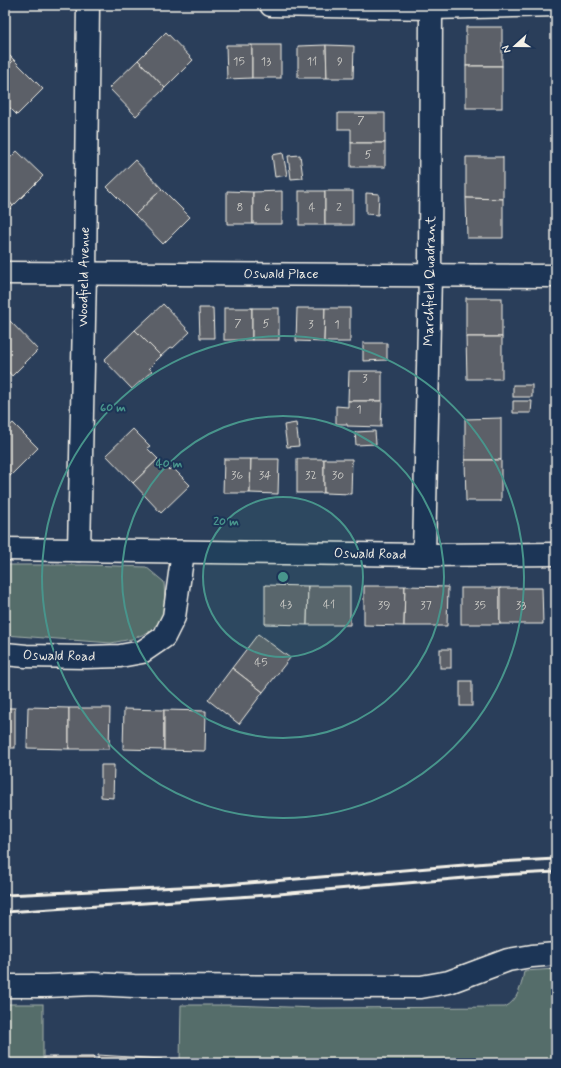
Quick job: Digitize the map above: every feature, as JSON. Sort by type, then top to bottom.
[{"type":"street","name":"Woodfield Avenue","points":[[79,550],[85,273],[88,5]]},
{"type":"street","points":[[271,5],[431,8],[556,5]]},
{"type":"street","name":"Marchfield Quadrant","points":[[424,555],[430,275],[431,8]]},
{"type":"street","name":"Oswald Place","points":[[5,273],[556,276]]},
{"type":"street","name":"Oswald Road","points":[[5,549],[424,555],[556,554]]},
{"type":"street","name":"Oswald Road","points":[[5,654],[26,656],[86,657],[120,656],[142,652],[164,637],[174,617],[183,552]]},
{"type":"street","points":[[5,986],[93,984],[134,986],[420,987],[449,982],[508,960],[556,954]]},
{"type":"green space","points":[[5,565],[146,567],[164,582],[165,603],[162,619],[149,632],[132,639],[111,643],[5,635]]},
{"type":"green space","points":[[556,969],[556,1063],[180,1063],[181,1005],[317,1008],[505,1007],[513,1001],[519,992],[524,971]]},
{"type":"green space","points":[[5,1004],[43,1004],[43,1063],[5,1063]]},
{"type":"building","points":[[466,27],[502,27],[502,66],[466,66]]},
{"type":"building","points":[[166,32],[193,60],[165,88],[138,60]]},
{"type":"building","points":[[226,45],[252,45],[252,78],[227,79]]},
{"type":"building","points":[[252,45],[281,45],[281,78],[252,78]]},
{"type":"building","points":[[326,45],[327,78],[298,78],[298,46]]},
{"type":"building","points":[[326,45],[354,46],[353,78],[327,78]]},
{"type":"building","points":[[5,51],[14,60],[5,69]]},
{"type":"building","points":[[14,60],[43,89],[17,115],[5,103],[5,69]]},
{"type":"building","points":[[138,60],[165,88],[136,116],[109,88]]},
{"type":"building","points":[[466,66],[502,66],[502,108],[466,108]]},
{"type":"building","points":[[338,113],[385,113],[385,143],[351,143],[351,129],[338,129]]},
{"type":"building","points":[[351,143],[385,143],[385,167],[351,167]]},
{"type":"building","points":[[17,151],[43,176],[13,206],[5,197],[5,163]]},
{"type":"building","points":[[283,153],[287,175],[275,177],[272,155]]},
{"type":"building","points":[[300,155],[303,178],[291,179],[288,156]]},
{"type":"building","points":[[466,157],[503,157],[503,199],[466,198]]},
{"type":"building","points":[[135,160],[162,189],[135,215],[107,187]]},
{"type":"building","points":[[162,189],[190,217],[163,244],[135,215]]},
{"type":"building","points":[[227,191],[253,192],[253,224],[227,224]]},
{"type":"building","points":[[282,191],[282,224],[253,224],[253,192]]},
{"type":"building","points":[[299,191],[325,191],[325,225],[299,225]]},
{"type":"building","points":[[325,191],[353,191],[353,225],[325,225]]},
{"type":"building","points":[[366,193],[379,194],[378,215],[366,214]]},
{"type":"building","points":[[5,197],[13,206],[5,214]]},
{"type":"building","points":[[466,198],[503,199],[503,238],[467,238]]},
{"type":"building","points":[[466,298],[502,298],[502,337],[466,337]]},
{"type":"building","points":[[163,304],[190,332],[173,348],[171,347],[161,356],[135,330]]},
{"type":"building","points":[[199,308],[213,308],[214,338],[200,338]]},
{"type":"building","points":[[224,308],[252,308],[252,340],[224,340]]},
{"type":"building","points":[[252,308],[279,308],[279,340],[252,340]]},
{"type":"building","points":[[297,308],[325,308],[324,342],[296,341]]},
{"type":"building","points":[[325,308],[350,308],[350,342],[324,342]]},
{"type":"building","points":[[5,316],[10,321],[5,325]]},
{"type":"building","points":[[10,321],[38,350],[12,376],[5,368],[5,325]]},
{"type":"building","points":[[135,330],[161,356],[149,368],[152,371],[132,389],[104,360]]},
{"type":"building","points":[[466,337],[502,337],[502,379],[467,379]]},
{"type":"building","points":[[363,343],[387,343],[387,360],[363,361]]},
{"type":"building","points":[[349,371],[382,371],[382,401],[348,401]]},
{"type":"building","points":[[513,385],[532,385],[532,397],[513,397]]},
{"type":"building","points":[[348,401],[382,401],[381,427],[347,426],[347,424],[336,424],[336,406],[348,407]]},
{"type":"building","points":[[513,401],[532,401],[531,413],[513,413]]},
{"type":"building","points":[[501,418],[501,460],[465,460],[465,419]]},
{"type":"building","points":[[13,423],[38,448],[10,476],[5,471],[5,430]]},
{"type":"building","points":[[296,423],[299,446],[287,447],[284,425]]},
{"type":"building","points":[[133,429],[150,446],[147,448],[158,459],[133,483],[106,455]]},
{"type":"building","points":[[375,431],[376,444],[356,445],[355,432]]},
{"type":"building","points":[[158,459],[169,470],[172,467],[190,485],[161,513],[133,483]]},
{"type":"building","points":[[224,459],[251,459],[250,493],[223,493]]},
{"type":"building","points":[[251,459],[279,459],[278,494],[250,493]]},
{"type":"building","points":[[297,459],[324,459],[324,493],[297,493]]},
{"type":"building","points":[[324,459],[352,459],[351,494],[324,493]]},
{"type":"building","points":[[465,460],[501,460],[501,501],[466,501]]},
{"type":"building","points":[[5,471],[10,476],[5,481]]},
{"type":"building","points":[[265,585],[308,586],[307,625],[265,624]]},
{"type":"building","points":[[308,586],[350,586],[350,625],[307,625]]},
{"type":"building","points":[[364,586],[405,586],[404,626],[364,625]]},
{"type":"building","points":[[405,586],[448,587],[447,626],[404,626]]},
{"type":"building","points":[[461,588],[500,588],[500,624],[461,624]]},
{"type":"building","points":[[500,588],[542,588],[543,624],[500,624]]},
{"type":"building","points":[[258,634],[290,658],[263,692],[232,668]]},
{"type":"building","points":[[440,649],[451,649],[451,668],[440,668]]},
{"type":"building","points":[[232,668],[263,692],[239,724],[208,700]]},
{"type":"building","points":[[460,681],[472,681],[472,706],[460,706]]},
{"type":"building","points":[[28,707],[69,708],[69,749],[27,748]]},
{"type":"building","points":[[5,708],[15,708],[15,748],[5,748]]},
{"type":"building","points":[[69,708],[110,708],[109,749],[69,749]]},
{"type":"building","points":[[124,709],[164,710],[164,750],[123,749]]},
{"type":"building","points":[[164,710],[206,711],[205,751],[164,750]]},
{"type":"building","points":[[101,765],[114,765],[113,798],[101,797]]},
{"type":"building","points":[[98,1055],[162,1059],[162,1063],[98,1063]]},
{"type":"building","points":[[44,1057],[94,1057],[94,1063],[44,1063]]},
{"type":"railway","points":[[5,895],[224,885],[500,862],[556,859]]},
{"type":"railway","points":[[5,912],[267,895],[500,875],[556,872]]}]
